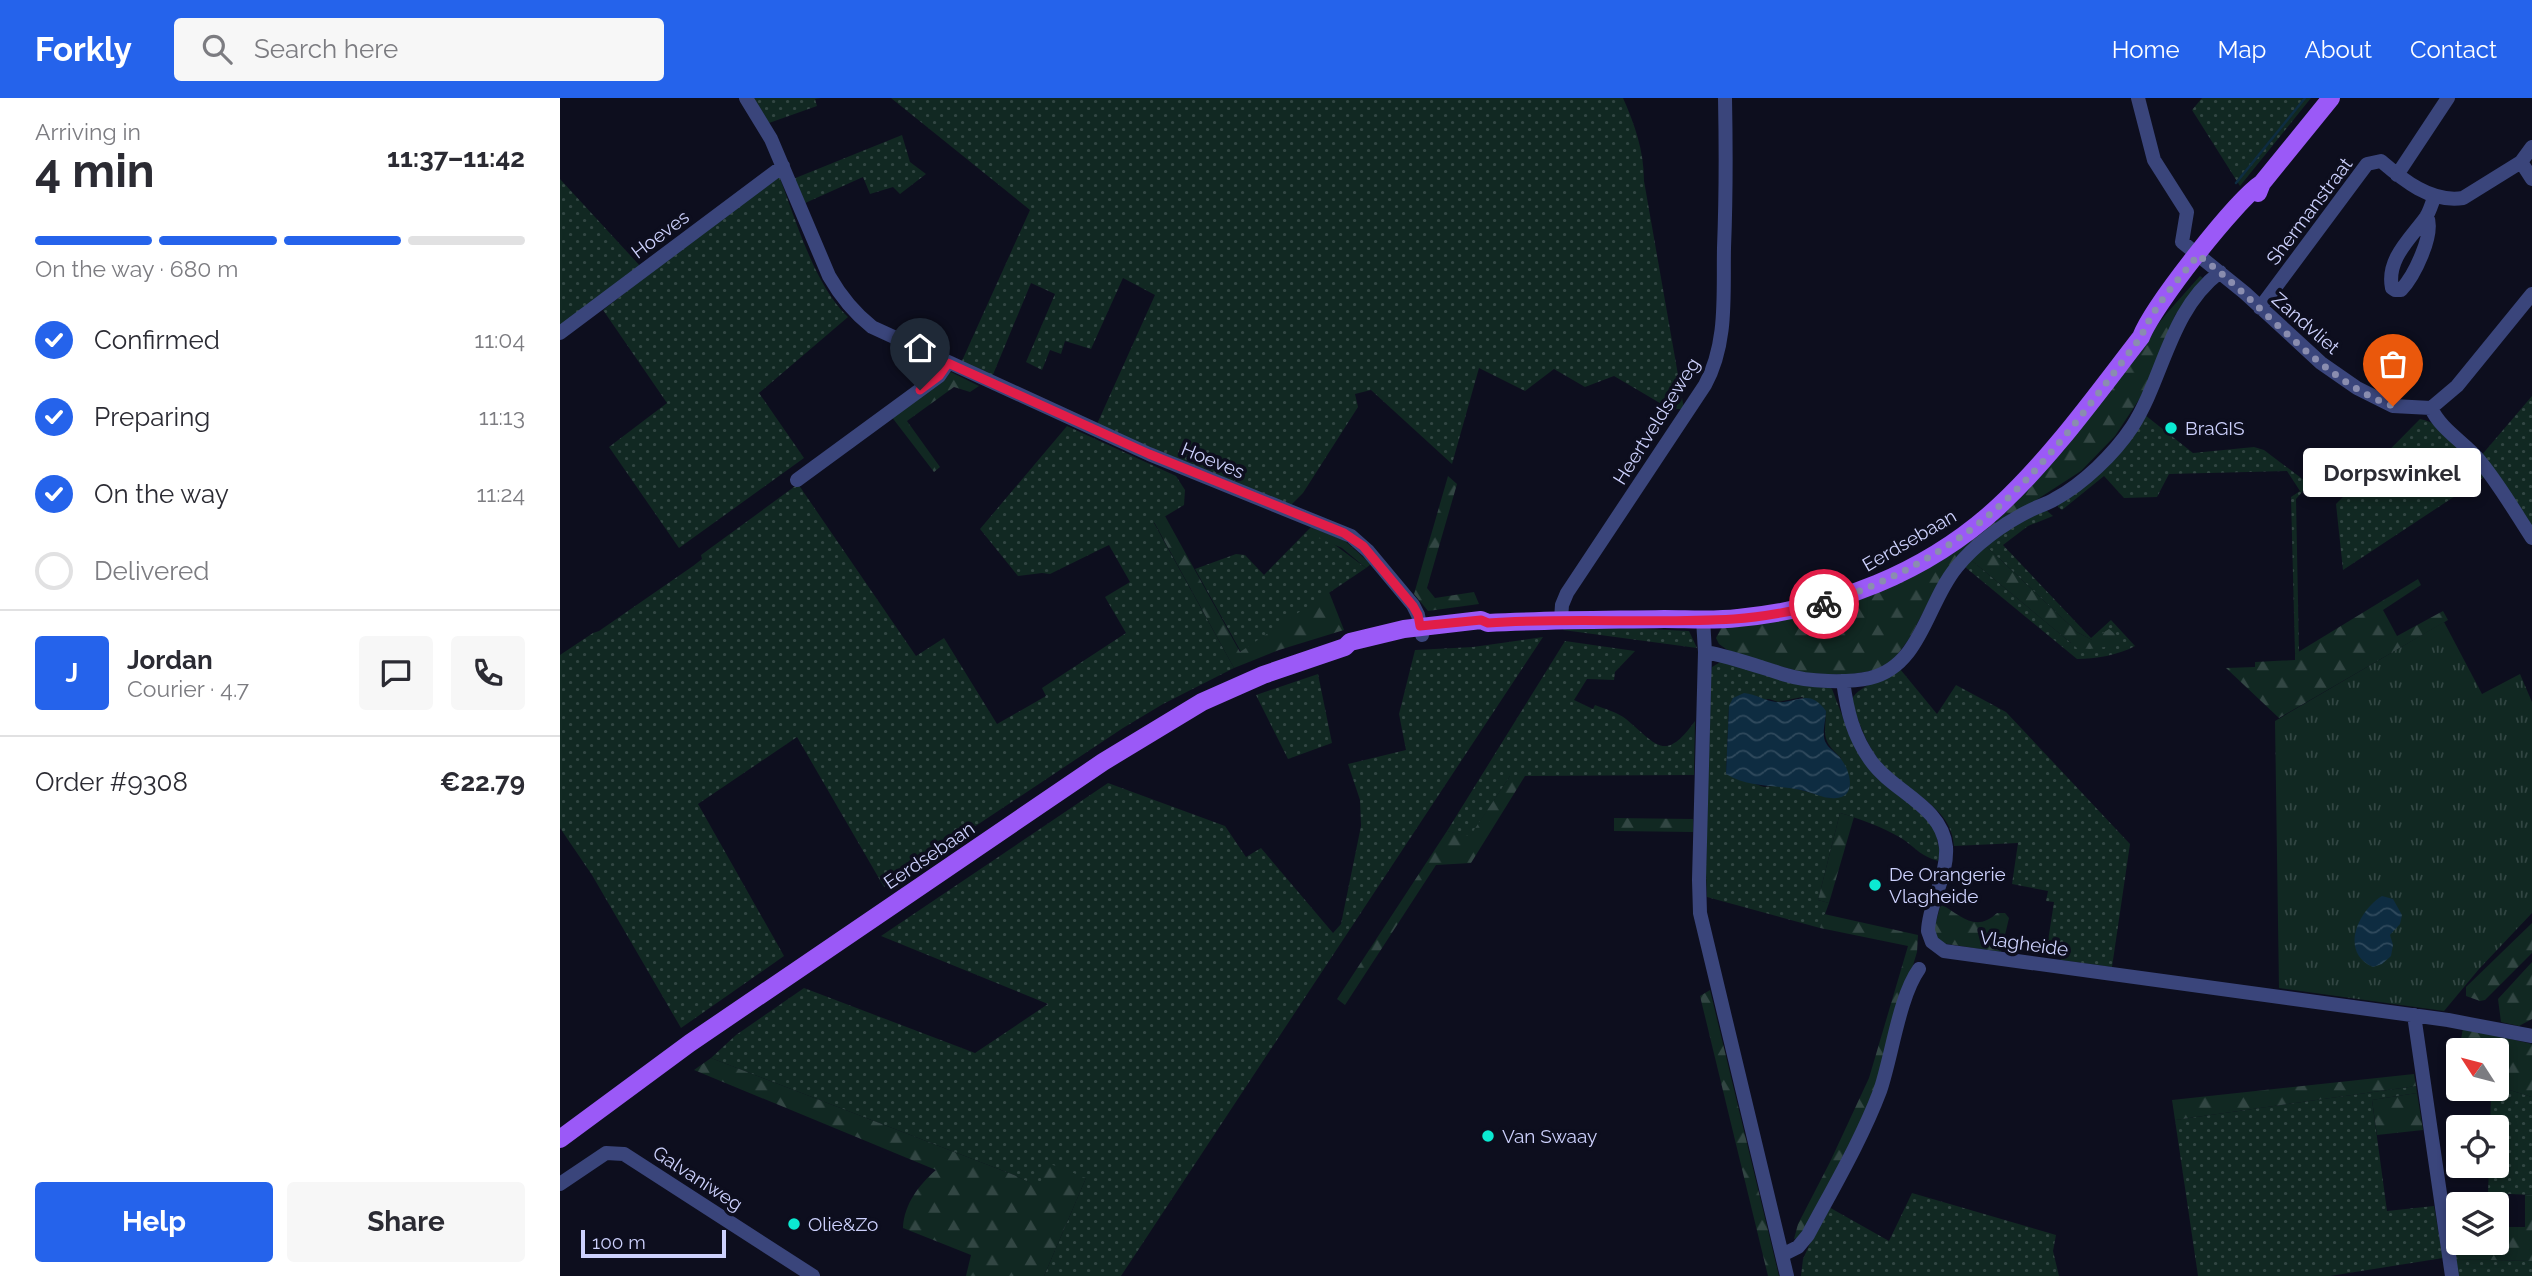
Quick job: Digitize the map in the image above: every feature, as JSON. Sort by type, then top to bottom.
[{"type":"main road","name":"Eerdsebaan","points":[[560,1139],[690,1043],[1103,762],[1202,702],[1272,672],[1345,647],[1351,649],[1421,631],[1480,627],[1488,623],[1735,619],[1781,614],[1825,604],[1871,587],[1941,550],[1996,509],[2066,434],[2141,337],[2159,306],[2208,263],[2253,189],[2262,183],[2331,98]]},
{"type":"street","name":"Hoeves","points":[[746,98],[771,139],[840,296],[872,327],[1149,454],[1351,536],[1368,551],[1413,606],[1421,631]]},
{"type":"street","name":"Heertveldseweg","points":[[1561,620],[1562,605],[1567,593],[1705,385],[1716,361],[1723,322],[1725,98]]},
{"type":"street","points":[[1705,652],[1727,656],[1789,677],[1843,681],[1870,678],[1895,666],[1910,650],[1945,584],[1966,556],[2005,525],[2057,499],[2103,463],[2120,444],[2141,411],[2181,317],[2194,298],[2208,263],[2182,242],[2187,212],[2154,160],[2138,98]]},
{"type":"street","points":[[2448,98],[2397,174],[2413,186],[2435,196],[2463,198],[2521,162],[2532,147]]},
{"type":"street","name":"Shermanstraat","points":[[2260,308],[2367,164],[2381,161],[2397,174]]},
{"type":"street","points":[[2521,162],[2532,179]]},
{"type":"street","name":"Hoeves","points":[[560,333],[783,166]]},
{"type":"street","points":[[2427,216],[2435,196]]},
{"type":"street","name":"Zandvliet","points":[[2208,263],[2321,363],[2367,394],[2393,406],[2431,408]]},
{"type":"street","points":[[2532,294],[2453,391],[2431,408],[2440,424],[2469,449],[2488,472],[2532,538]]},
{"type":"street","points":[[797,480],[939,376],[948,363]]},
{"type":"street","points":[[1703,619],[1705,652],[1700,913],[1787,1276]]},
{"type":"street","name":"Vlagheide","points":[[1843,681],[1852,728],[1871,762],[1892,784],[1931,814],[1941,828],[1946,857],[1928,931],[1932,942],[1944,951],[2414,1015],[2532,1036]]},
{"type":"street","points":[[1782,1255],[1797,1247],[1808,1235],[1863,1132],[1881,1087],[1910,986],[1919,969]]},
{"type":"street","points":[[2414,1015],[2452,1276]]},
{"type":"street","name":"Galvaniweg","points":[[560,1184],[606,1153],[624,1154],[792,1270],[813,1276]]},
{"type":"green space","points":[[752,98],[821,98],[815,99],[817,106],[769,123]]},
{"type":"green space","points":[[891,98],[1623,98],[1641,149],[1644,181],[1684,409],[1670,409],[1614,376],[1585,387],[1554,369],[1525,391],[1479,368],[1452,464],[1371,390],[1355,394],[1358,407],[1303,493],[1291,505],[1194,468],[1097,424],[1155,295],[1123,278],[1091,349],[1065,341],[1061,354],[1050,350],[1042,370],[1026,362],[1055,294],[1031,283],[992,377],[961,363],[1030,210]]},
{"type":"green space","points":[[2202,98],[2311,98],[2240,186],[2192,110]]},
{"type":"green space","points":[[902,135],[910,162],[926,174],[900,194],[893,187],[870,194],[863,177],[803,204],[793,179]]},
{"type":"green space","points":[[778,173],[815,269],[848,317],[759,393],[804,458],[679,548],[609,447],[667,403],[603,310]]},
{"type":"green space","points":[[560,179],[641,267],[560,327]]},
{"type":"green space","points":[[2200,276],[2203,278],[2175,315],[2142,395],[2115,436],[2081,471],[2030,504],[1937,586],[1909,639],[1894,659],[1877,670],[1846,675],[1805,673],[1740,655],[1719,644],[1716,638],[1721,628],[1946,554],[2119,373]]},
{"type":"green space","points":[[951,372],[979,386],[970,392],[954,387],[907,421],[940,467],[934,472],[891,416]]},
{"type":"green space","points":[[2532,396],[2532,528],[2480,457]]},
{"type":"green space","points":[[2145,415],[2193,453],[2254,447],[2264,450],[2309,484],[2296,499],[2299,653],[2295,654],[2291,497],[2300,491],[2287,471],[2169,474],[2157,497],[2124,498],[2104,476],[2062,510],[2058,507],[2058,501]]},
{"type":"green space","points":[[2420,419],[2448,434],[2484,477],[2343,570],[2336,504]]},
{"type":"green space","points":[[1067,426],[1176,476],[1185,490],[1184,505],[1154,523],[1234,668],[1123,728],[884,887],[797,737],[698,804],[784,956],[681,1028],[592,875],[560,828],[560,655],[693,566],[702,559],[701,555],[798,484],[916,656],[944,638],[997,724],[1046,696],[1042,688],[1126,633],[1105,597],[1130,582],[1109,545],[1050,574],[1018,576],[980,529]]},
{"type":"green space","points":[[1448,476],[1457,484],[1427,588],[1435,598],[1474,592],[1479,604],[1428,611],[1414,594]]},
{"type":"green space","points":[[2046,510],[2053,516],[2028,526],[2003,545],[2091,638],[2111,620],[2135,646],[2107,656],[2077,659],[1965,567],[1971,560],[2071,643],[2092,640],[2077,632],[1986,546],[2019,521]]},
{"type":"green space","points":[[1165,516],[1240,652],[1329,592],[1344,630],[1279,650],[1234,668],[1154,522]]},
{"type":"green space","points":[[1311,527],[1366,568],[1241,652],[1195,569],[1236,554],[1245,555],[1264,575]]},
{"type":"green space","points":[[1311,527],[1345,541],[1371,564],[1366,568],[1342,548],[1309,534]]},
{"type":"green space","points":[[1986,546],[2077,632],[2092,640],[2109,629],[2118,636],[2120,642],[2098,648],[2077,648],[1971,560]]},
{"type":"green space","points":[[2418,579],[2421,585],[2383,610],[2397,636],[2443,611],[2448,620],[2279,718],[2226,668],[2255,667],[2255,662],[2295,660],[2295,654]]},
{"type":"green space","points":[[2444,622],[2482,694],[2520,674],[2532,702],[2532,913],[2444,1011],[2279,988],[2275,721]]},
{"type":"green space","points":[[1566,625],[1689,631],[1697,648],[1563,630]]},
{"type":"green space","points":[[1543,637],[1121,1276],[1044,1276],[1086,1178],[1040,1188],[1014,1175],[711,1058],[736,1035],[804,988],[975,1053],[1048,1004],[881,936],[1108,783],[1225,826],[1246,857],[1261,848],[1333,933],[1341,924],[1361,826],[1360,800],[1348,764],[1406,750],[1399,714],[1415,650],[1473,647]]},
{"type":"green space","points":[[1565,641],[1635,651],[1615,672],[1614,680],[1587,679],[1574,700],[1593,709],[1595,705],[1619,714],[1661,746],[1676,742],[1695,721],[1694,775],[1510,776],[1470,837],[1447,831]]},
{"type":"green space","points":[[1722,661],[1827,685],[1832,689],[1848,731],[1935,828],[1940,853],[1938,861],[1922,854],[1886,830],[1840,813],[1818,900],[1829,903],[1820,928],[1707,897],[1712,667]],"holes":[[[1802,697],[1826,711],[1827,742],[1841,758],[1830,798],[1782,785],[1764,787],[1726,774],[1729,706]]]},
{"type":"green space","points":[[1900,669],[1937,714],[1956,685],[2006,712],[2130,844],[2112,967],[2061,960],[2058,942],[2048,941],[2054,902],[2046,901],[2048,891],[2012,884],[2018,843],[1954,846],[1945,819],[1879,761],[1851,701],[1865,687]]},
{"type":"green space","points":[[1318,674],[1332,743],[1288,759],[1256,695]]},
{"type":"green space","points":[[1510,776],[1525,776],[1471,863],[1436,865],[1345,1005],[1337,999],[1447,831],[1470,836]]},
{"type":"green space","points":[[1840,813],[1854,817],[1829,903],[1818,900]]},
{"type":"green space","points":[[1614,818],[1693,819],[1693,832],[1614,831]]},
{"type":"green space","points":[[1941,904],[1975,922],[1982,922],[1997,913],[2005,913],[2009,918],[2001,952],[1941,943],[1933,932]]},
{"type":"green space","points":[[1824,914],[1918,935],[1917,952],[1876,1088],[1801,1237],[1794,1239],[1798,1224],[1869,1078],[1908,946],[1820,928]]},
{"type":"green space","points":[[2532,923],[2532,953],[2485,1000],[2466,996],[2466,987]]},
{"type":"green space","points":[[2532,962],[2532,1019],[2519,1026],[2501,1022],[2498,999]]},
{"type":"green space","points":[[1710,990],[1779,1276],[1768,1276],[1700,996]]},
{"type":"green space","points":[[2463,1028],[2506,1038],[2461,1038]]},
{"type":"green space","points":[[2510,1039],[2532,1044],[2532,1097],[2510,1090]]},
{"type":"green space","points":[[711,1058],[1039,1187],[1048,1163],[1086,1178],[1044,1276],[966,1276],[971,1255],[903,1228],[906,1211],[914,1196],[936,1170],[694,1070]]},
{"type":"green space","points":[[2414,1074],[2416,1086],[2175,1120],[2172,1100]]},
{"type":"green space","points":[[2416,1086],[2417,1093],[2372,1100],[2387,1211],[2434,1206],[2443,1258],[2330,1276],[2198,1276],[2175,1120]]},
{"type":"green space","points":[[2510,1090],[2532,1097],[2532,1195],[2488,1192],[2489,1178],[2509,1178],[2509,1115],[2490,1115],[2491,1101],[2510,1101]]},
{"type":"green space","points":[[2417,1093],[2423,1130],[2377,1135],[2372,1100]]},
{"type":"green space","points":[[1912,1193],[2056,1235],[2053,1251],[2059,1276],[1801,1276],[1803,1259],[1827,1206],[1889,1241]]},
{"type":"green space","points":[[2525,1195],[2532,1195],[2532,1261],[2456,1259],[2455,1255],[2509,1255],[2509,1227],[2525,1227]]},
{"type":"green space","points":[[2456,1259],[2532,1261],[2532,1276],[2458,1276]]},
{"type":"water","points":[[1744,693],[1776,702],[1808,698],[1820,704],[1826,711],[1825,740],[1845,765],[1850,778],[1845,795],[1828,798],[1795,789],[1745,782],[1726,774],[1729,706],[1733,698]]},
{"type":"water","points":[[2382,896],[2393,899],[2402,915],[2400,924],[2390,935],[2393,945],[2391,956],[2382,964],[2373,967],[2357,952],[2356,932],[2366,911]]},
{"type":"waterway","points":[[2236,183],[2305,98]]},
{"type":"way so far","points":[[1824,604],[1906,571],[1941,550],[1996,509],[2066,434],[2141,337],[2145,327],[2198,255],[2245,293],[2321,363],[2367,394],[2393,406]]},
{"type":"place","name":"Dorpswinkel","points":[[2393,406]]},
{"type":"place","name":"BraGIS","points":[[2171,428]]},
{"type":"place","name":"De Orangerie Vlagheide","points":[[1875,885]]},
{"type":"place","name":"Van Swaay","points":[[1488,1136]]},
{"type":"place","name":"Olie&Zo","points":[[794,1224]]},
{"type":"route","points":[[920,390],[939,376],[948,363],[1149,454],[1344,533],[1363,546],[1413,606],[1420,626],[1481,620],[1488,623],[1567,619],[1735,619],[1781,614],[1824,604]]}]
